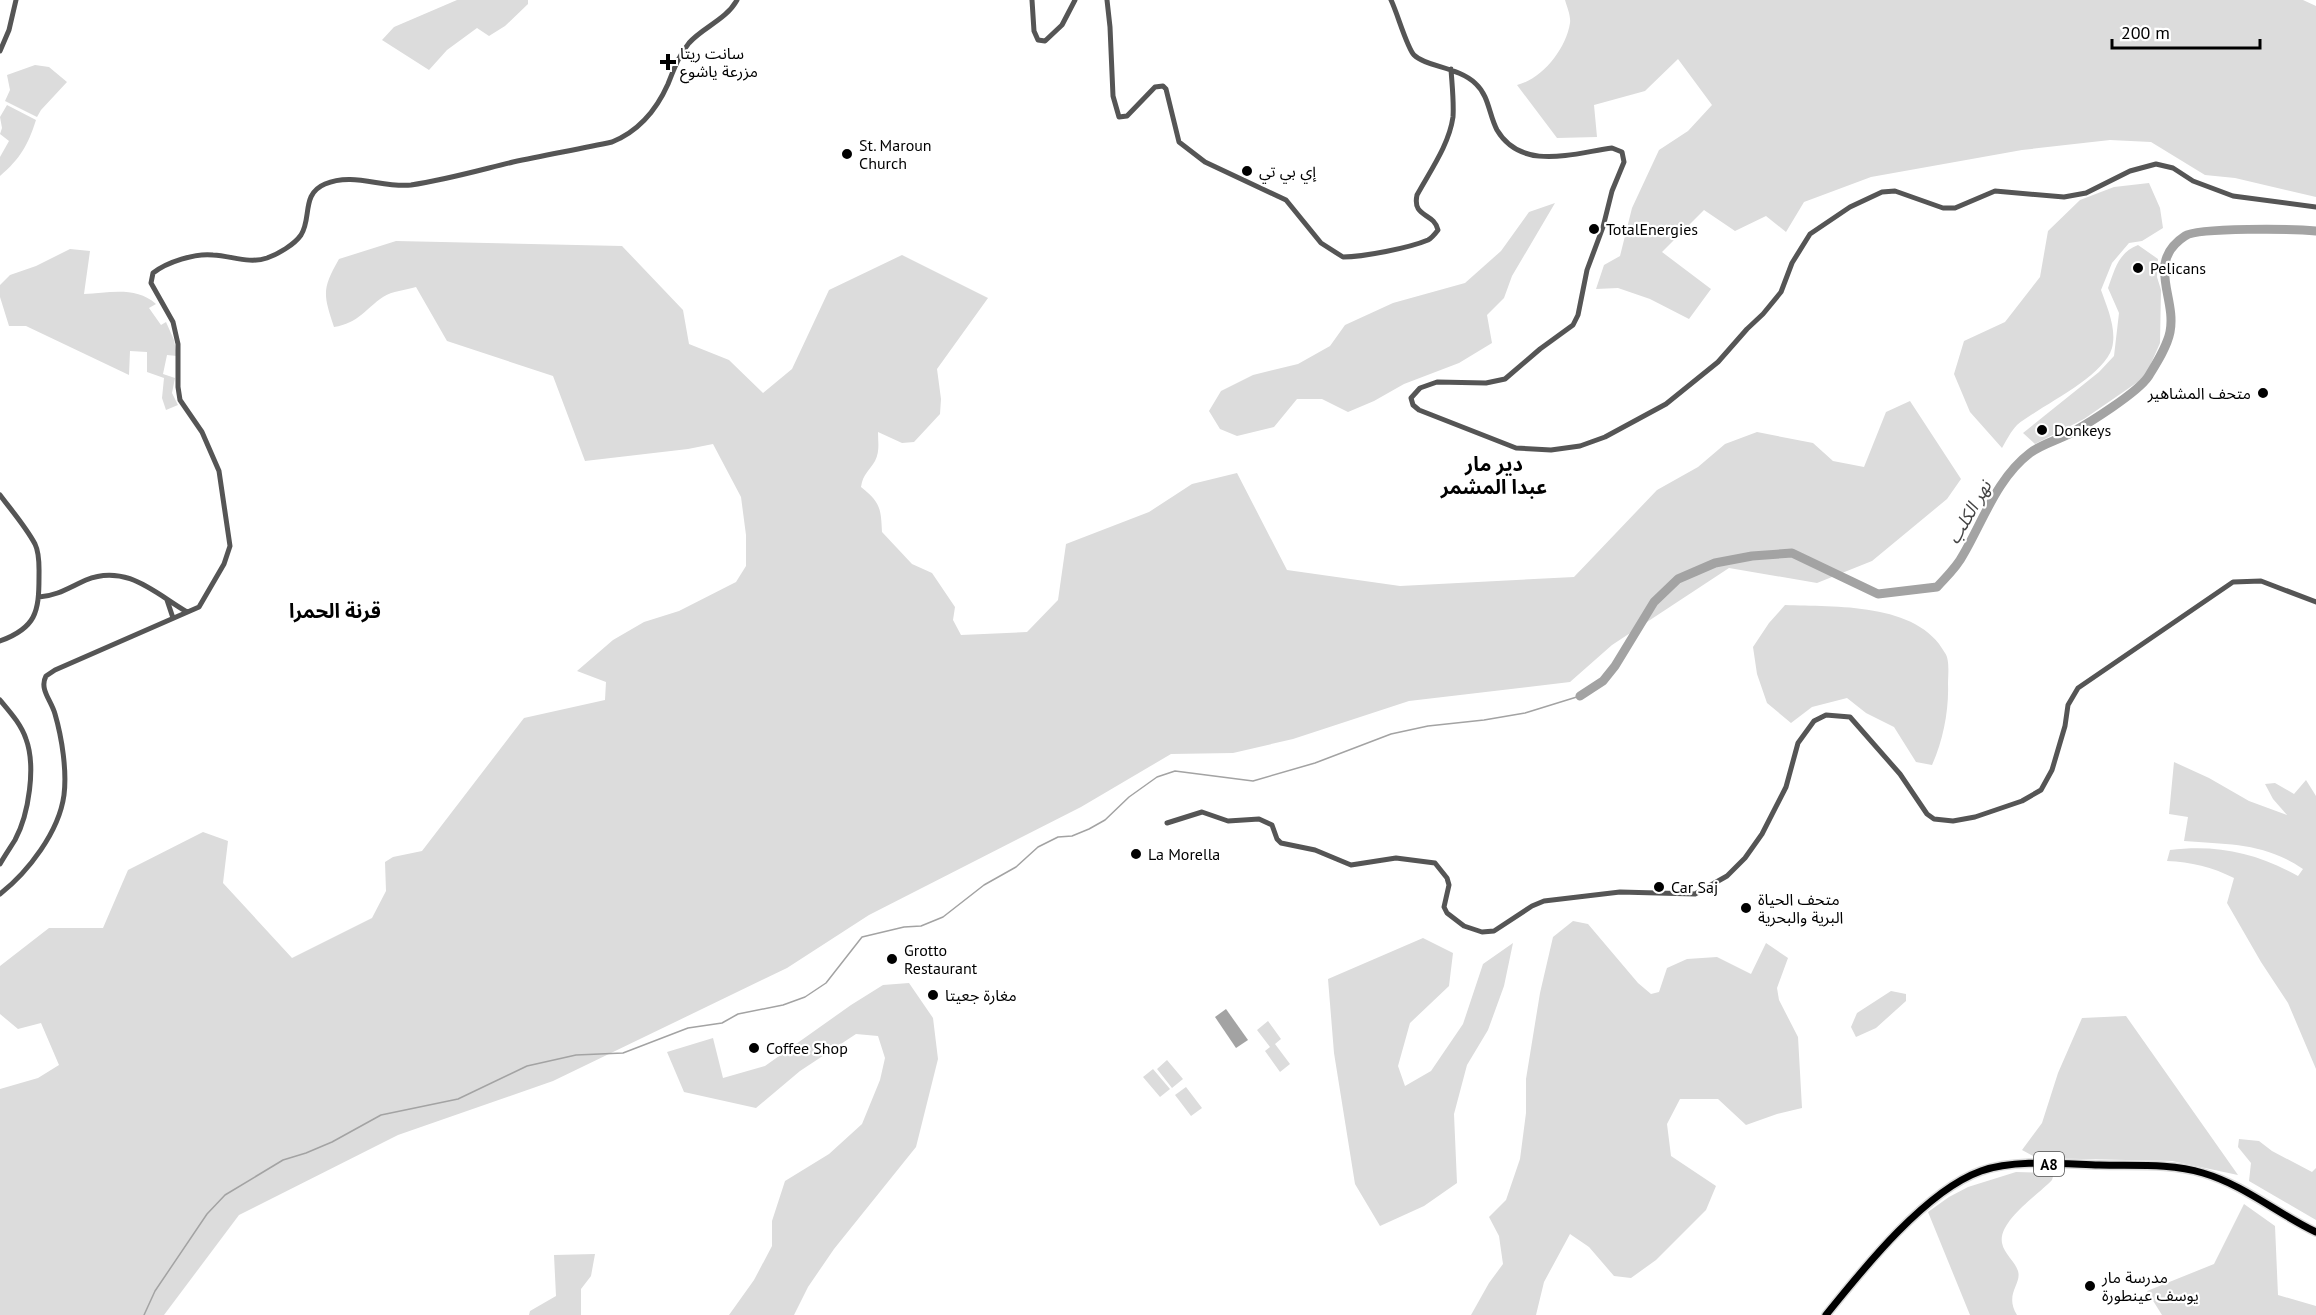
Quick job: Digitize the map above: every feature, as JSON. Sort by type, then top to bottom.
[{"type":"highway","name":"A8","points":[[1826,1315],[1861,1271],[1921,1210],[1967,1178],[1981,1171],[2002,1166],[2076,1164],[2177,1167],[2204,1173],[2228,1182],[2316,1232]]},
{"type":"street","points":[[0,51],[9,30],[16,0]]},
{"type":"street","points":[[0,894],[21,874],[42,846],[62,803],[63,763],[55,715],[43,688],[46,676],[199,607],[224,564],[230,546],[219,471],[202,432],[182,405],[178,395],[178,344],[173,322],[151,284],[153,273],[162,267],[200,255],[256,261],[269,257],[286,248],[301,235],[310,197],[314,191],[322,185],[337,180],[352,179],[395,185],[417,184],[601,145],[626,136],[641,125],[660,100],[683,50],[699,34],[720,19],[737,0]]},
{"type":"street","points":[[1032,0],[1035,34],[1038,40],[1045,41],[1062,25],[1075,0]]},
{"type":"street","points":[[1107,0],[1113,96],[1119,117],[1127,116],[1155,87],[1163,86],[1166,89],[1179,142],[1183,146],[1205,162],[1286,200],[1321,243],[1343,257],[1406,246],[1427,240],[1438,230],[1435,222],[1418,209],[1416,198],[1443,148],[1451,126],[1453,110],[1451,69]]},
{"type":"street","points":[[1391,0],[1412,52],[1419,59],[1451,69],[1477,84],[1487,100],[1498,131],[1516,150],[1532,156],[1564,156],[1612,148],[1620,150],[1623,155],[1624,162],[1612,191],[1603,227],[1587,270],[1578,315],[1573,325],[1505,379],[1486,383],[1437,382],[1420,388],[1412,398],[1413,405],[1419,411],[1516,448],[1551,450],[1580,446],[1605,436],[1666,404],[1718,362],[1763,314],[1781,292],[1792,262],[1810,234],[1850,207],[1876,193],[1895,191],[1943,208],[1955,208],[1995,191],[2064,197],[2086,193],[2130,171],[2157,164],[2173,168],[2193,181],[2233,196],[2316,207]]},
{"type":"street","points":[[0,495],[36,546],[39,597],[36,614],[32,621],[19,633],[0,641]]},
{"type":"street","points":[[39,597],[57,594],[100,575],[112,575],[133,579],[187,612]]},
{"type":"street","points":[[1167,823],[1202,812],[1228,821],[1259,819],[1272,825],[1281,843],[1315,850],[1351,865],[1396,858],[1428,861],[1443,870],[1448,878],[1449,885],[1444,907],[1447,913],[1464,926],[1482,932],[1494,931],[1532,906],[1544,901],[1620,892],[1695,894],[1728,876],[1745,858],[1762,834],[1786,787],[1798,743],[1814,720],[1826,715],[1851,717],[1879,747],[1922,808],[1934,819],[1953,821],[1975,817],[2030,797],[2043,787],[2056,758],[2068,705],[2078,688],[2233,582],[2261,581],[2316,602]]},
{"type":"street","points":[[167,600],[173,618]]},
{"type":"street","points":[[0,700],[21,726],[27,740],[31,758],[31,776],[26,807],[16,838],[0,864]]},
{"type":"shaded area","points":[[457,0],[528,0],[528,4],[505,26],[489,36],[477,28],[447,50],[429,70],[382,40],[394,27]]},
{"type":"shaded area","points":[[1565,0],[2303,0],[2316,6],[2316,197],[2235,178],[2205,175],[2151,142],[2110,140],[2022,150],[1871,177],[1804,202],[1786,232],[1766,216],[1735,231],[1704,210],[1662,252],[1711,289],[1689,319],[1650,299],[1618,288],[1596,289],[1604,265],[1620,256],[1632,208],[1659,150],[1688,131],[1712,105],[1678,59],[1645,91],[1594,105],[1597,137],[1557,138],[1517,85],[1544,70],[1564,43],[1570,20]]},
{"type":"shaded area","points":[[35,65],[49,67],[67,82],[37,117],[5,101],[10,90],[7,75]]},
{"type":"shaded area","points":[[7,105],[36,120],[22,151],[13,164],[0,176],[0,157],[9,141],[0,134],[2,128],[0,117]]},
{"type":"shaded area","points":[[2149,183],[2160,208],[2163,228],[2142,241],[2129,243],[2112,263],[2101,290],[2111,318],[2113,333],[2112,348],[2106,359],[2084,381],[2017,425],[2002,448],[1970,412],[1954,374],[1964,341],[2005,322],[2040,277],[2048,231],[2080,200],[2114,187]]},
{"type":"shaded area","points":[[1555,203],[1512,276],[1504,298],[1487,315],[1492,343],[1459,363],[1404,384],[1348,412],[1322,399],[1297,399],[1274,427],[1237,436],[1220,429],[1209,411],[1221,391],[1253,375],[1298,364],[1330,346],[1345,325],[1393,303],[1465,283],[1501,251],[1529,212]]},
{"type":"shaded area","points":[[396,241],[622,246],[683,310],[689,344],[729,360],[763,393],[792,369],[829,290],[902,255],[988,298],[937,369],[941,399],[940,414],[914,442],[902,443],[878,432],[877,457],[861,487],[878,506],[882,532],[912,564],[932,573],[955,607],[953,620],[961,635],[1027,632],[1058,600],[1066,544],[1149,512],[1192,484],[1237,473],[1287,570],[1400,586],[1574,577],[1657,490],[1698,467],[1725,444],[1757,432],[1813,443],[1833,461],[1864,467],[1886,412],[1910,401],[1961,479],[1947,499],[1872,561],[1817,583],[1729,568],[1612,645],[1570,682],[1409,701],[1293,739],[1233,753],[1171,754],[1081,807],[869,915],[787,968],[553,1081],[398,1135],[239,1215],[164,1315],[0,1315],[0,1089],[38,1078],[59,1065],[41,1023],[18,1029],[0,1014],[0,966],[49,928],[103,928],[128,870],[203,832],[228,841],[223,883],[292,958],[372,918],[386,891],[385,862],[393,857],[422,851],[524,718],[605,700],[606,682],[577,671],[613,640],[644,622],[679,611],[736,582],[746,566],[746,535],[741,497],[713,444],[585,461],[553,376],[447,341],[416,287],[387,295],[356,319],[334,327],[326,292],[339,259]]},
{"type":"shaded area","points":[[2138,245],[2158,259],[2157,277],[2161,290],[2160,343],[2145,377],[2084,419],[2035,444],[2023,433],[2099,372],[2114,356],[2119,313],[2108,288],[2115,268],[2122,257]]},
{"type":"shaded area","points":[[70,249],[90,251],[84,294],[131,293],[148,298],[156,304],[149,308],[161,325],[166,322],[174,340],[177,356],[167,355],[163,374],[175,378],[172,393],[178,405],[166,410],[162,398],[164,378],[147,372],[147,352],[130,351],[129,375],[26,326],[9,326],[0,297],[0,285],[10,275],[36,266]]},
{"type":"shaded area","points":[[1785,605],[1827,606],[1873,611],[1916,624],[1932,636],[1947,656],[1948,672],[1945,725],[1932,765],[1916,762],[1894,727],[1866,713],[1847,698],[1812,707],[1791,723],[1767,703],[1757,674],[1753,647],[1769,623]]},
{"type":"shaded area","points":[[2174,762],[2209,778],[2249,801],[2287,815],[2273,799],[2265,784],[2275,783],[2294,794],[2306,780],[2316,796],[2316,1069],[2288,1003],[2227,903],[2234,878],[2201,866],[2167,861],[2170,850],[2204,848],[2252,856],[2298,876],[2303,869],[2288,860],[2260,849],[2231,844],[2184,841],[2188,817],[2169,814]]},
{"type":"shaded area","points":[[1573,921],[1588,924],[1638,983],[1651,994],[1659,992],[1667,968],[1687,959],[1717,957],[1751,974],[1766,943],[1788,958],[1777,988],[1779,1000],[1798,1037],[1802,1108],[1746,1125],[1718,1099],[1680,1099],[1667,1124],[1671,1156],[1716,1186],[1706,1210],[1656,1260],[1631,1278],[1614,1276],[1589,1247],[1570,1234],[1544,1282],[1536,1315],[1471,1315],[1503,1264],[1499,1236],[1489,1217],[1506,1200],[1520,1159],[1526,1113],[1526,1079],[1540,993],[1553,937]]},
{"type":"shaded area","points":[[1423,938],[1453,953],[1449,986],[1410,1023],[1398,1066],[1405,1086],[1431,1071],[1463,1024],[1483,964],[1513,943],[1504,986],[1488,1030],[1467,1065],[1454,1114],[1457,1183],[1424,1206],[1380,1226],[1355,1184],[1334,1053],[1328,979]]},
{"type":"shaded area","points":[[909,983],[933,1018],[938,1059],[916,1147],[834,1249],[808,1287],[794,1315],[729,1315],[754,1280],[772,1246],[772,1221],[785,1181],[829,1154],[862,1124],[880,1080],[885,1058],[878,1036],[856,1034],[800,1071],[756,1108],[684,1092],[667,1052],[713,1038],[723,1078],[765,1066],[883,985]]},
{"type":"shaded area","points":[[1891,991],[1906,994],[1906,1001],[1876,1028],[1856,1037],[1851,1027],[1857,1013]]},
{"type":"shaded area","points":[[1226,1009],[1248,1040],[1236,1048],[1215,1017]]},
{"type":"shaded area","points":[[2126,1016],[2238,1175],[2172,1161],[2037,1158],[2022,1150],[2042,1123],[2058,1073],[2082,1018]]},
{"type":"shaded area","points":[[1268,1021],[1281,1039],[1275,1044],[1290,1064],[1280,1072],[1265,1051],[1270,1047],[1257,1030]]},
{"type":"shaded area","points":[[1167,1060],[1183,1079],[1172,1088],[1157,1069]]},
{"type":"shaded area","points":[[1153,1069],[1170,1089],[1160,1097],[1143,1077]]},
{"type":"shaded area","points":[[1186,1087],[1202,1108],[1191,1116],[1175,1095]]},
{"type":"shaded area","points":[[2239,1139],[2259,1141],[2272,1151],[2312,1172],[2316,1168],[2316,1220],[2249,1181],[2251,1163],[2238,1147]]},
{"type":"shaded area","points":[[2016,1172],[2054,1173],[2052,1180],[2012,1217],[2002,1235],[2003,1247],[2015,1264],[2019,1276],[2012,1301],[2017,1315],[1970,1315],[1928,1212],[1968,1187]]},
{"type":"shaded area","points":[[2244,1204],[2275,1226],[2278,1295],[2316,1306],[2316,1315],[2162,1315],[2147,1291],[2214,1264]]},
{"type":"shaded area","points":[[595,1254],[591,1276],[581,1289],[581,1315],[529,1315],[530,1311],[556,1296],[554,1255]]},
{"type":"waterway","name":"نهر الكلب","points":[[1580,696],[1603,681],[1615,666],[1654,602],[1678,579],[1715,563],[1752,556],[1792,553],[1878,594],[1937,587],[1961,559],[2000,487],[2018,463],[2035,450],[2071,433],[2100,415],[2124,399],[2148,377],[2169,338],[2171,319],[2165,269],[2167,257],[2173,246],[2185,236],[2208,231],[2269,229],[2316,231]]},
{"type":"waterway","points":[[144,1315],[155,1291],[207,1214],[225,1195],[283,1160],[332,1142],[381,1115],[458,1099],[527,1066],[576,1055],[623,1053],[688,1028],[722,1023],[738,1014],[783,1005],[805,997],[826,983],[862,937],[904,927],[921,926],[943,917],[984,885],[1016,867],[1038,847],[1058,837],[1072,836],[1105,820],[1129,797],[1157,777],[1175,771],[1253,781],[1315,763],[1391,734],[1428,726],[1525,713],[1580,696]]},
{"type":"place","name":"سانت ريتا مزرعة ياشوع","points":[[668,62]]},
{"type":"place","name":"St. Maroun Church","points":[[847,154]]},
{"type":"place","name":"إي بي تي","points":[[1247,171]]},
{"type":"place","name":"TotalEnergies","points":[[1594,229]]},
{"type":"place","name":"Pelicans","points":[[2138,268]]},
{"type":"place","name":"متحف المشاهير","points":[[2263,393]]},
{"type":"place","name":"Donkeys","points":[[2042,430]]},
{"type":"place","name":"La Morella","points":[[1136,854]]},
{"type":"place","name":"Car Saj","points":[[1659,887]]},
{"type":"place","name":"متحف الحياة البرية والبحرية","points":[[1746,908]]},
{"type":"place","name":"Grotto Restaurant","points":[[892,959]]},
{"type":"place","name":"مغارة جعيتا","points":[[933,995]]},
{"type":"place","name":"Coffee Shop","points":[[754,1048]]},
{"type":"place","name":"مدرسة مار يوسف عينطورة","points":[[2090,1286]]},
{"type":"district","name":"دير مار عبدا المشمر","points":[[1494,476]]},
{"type":"district","name":"قرنة الحمرا","points":[[335,611]]}]
